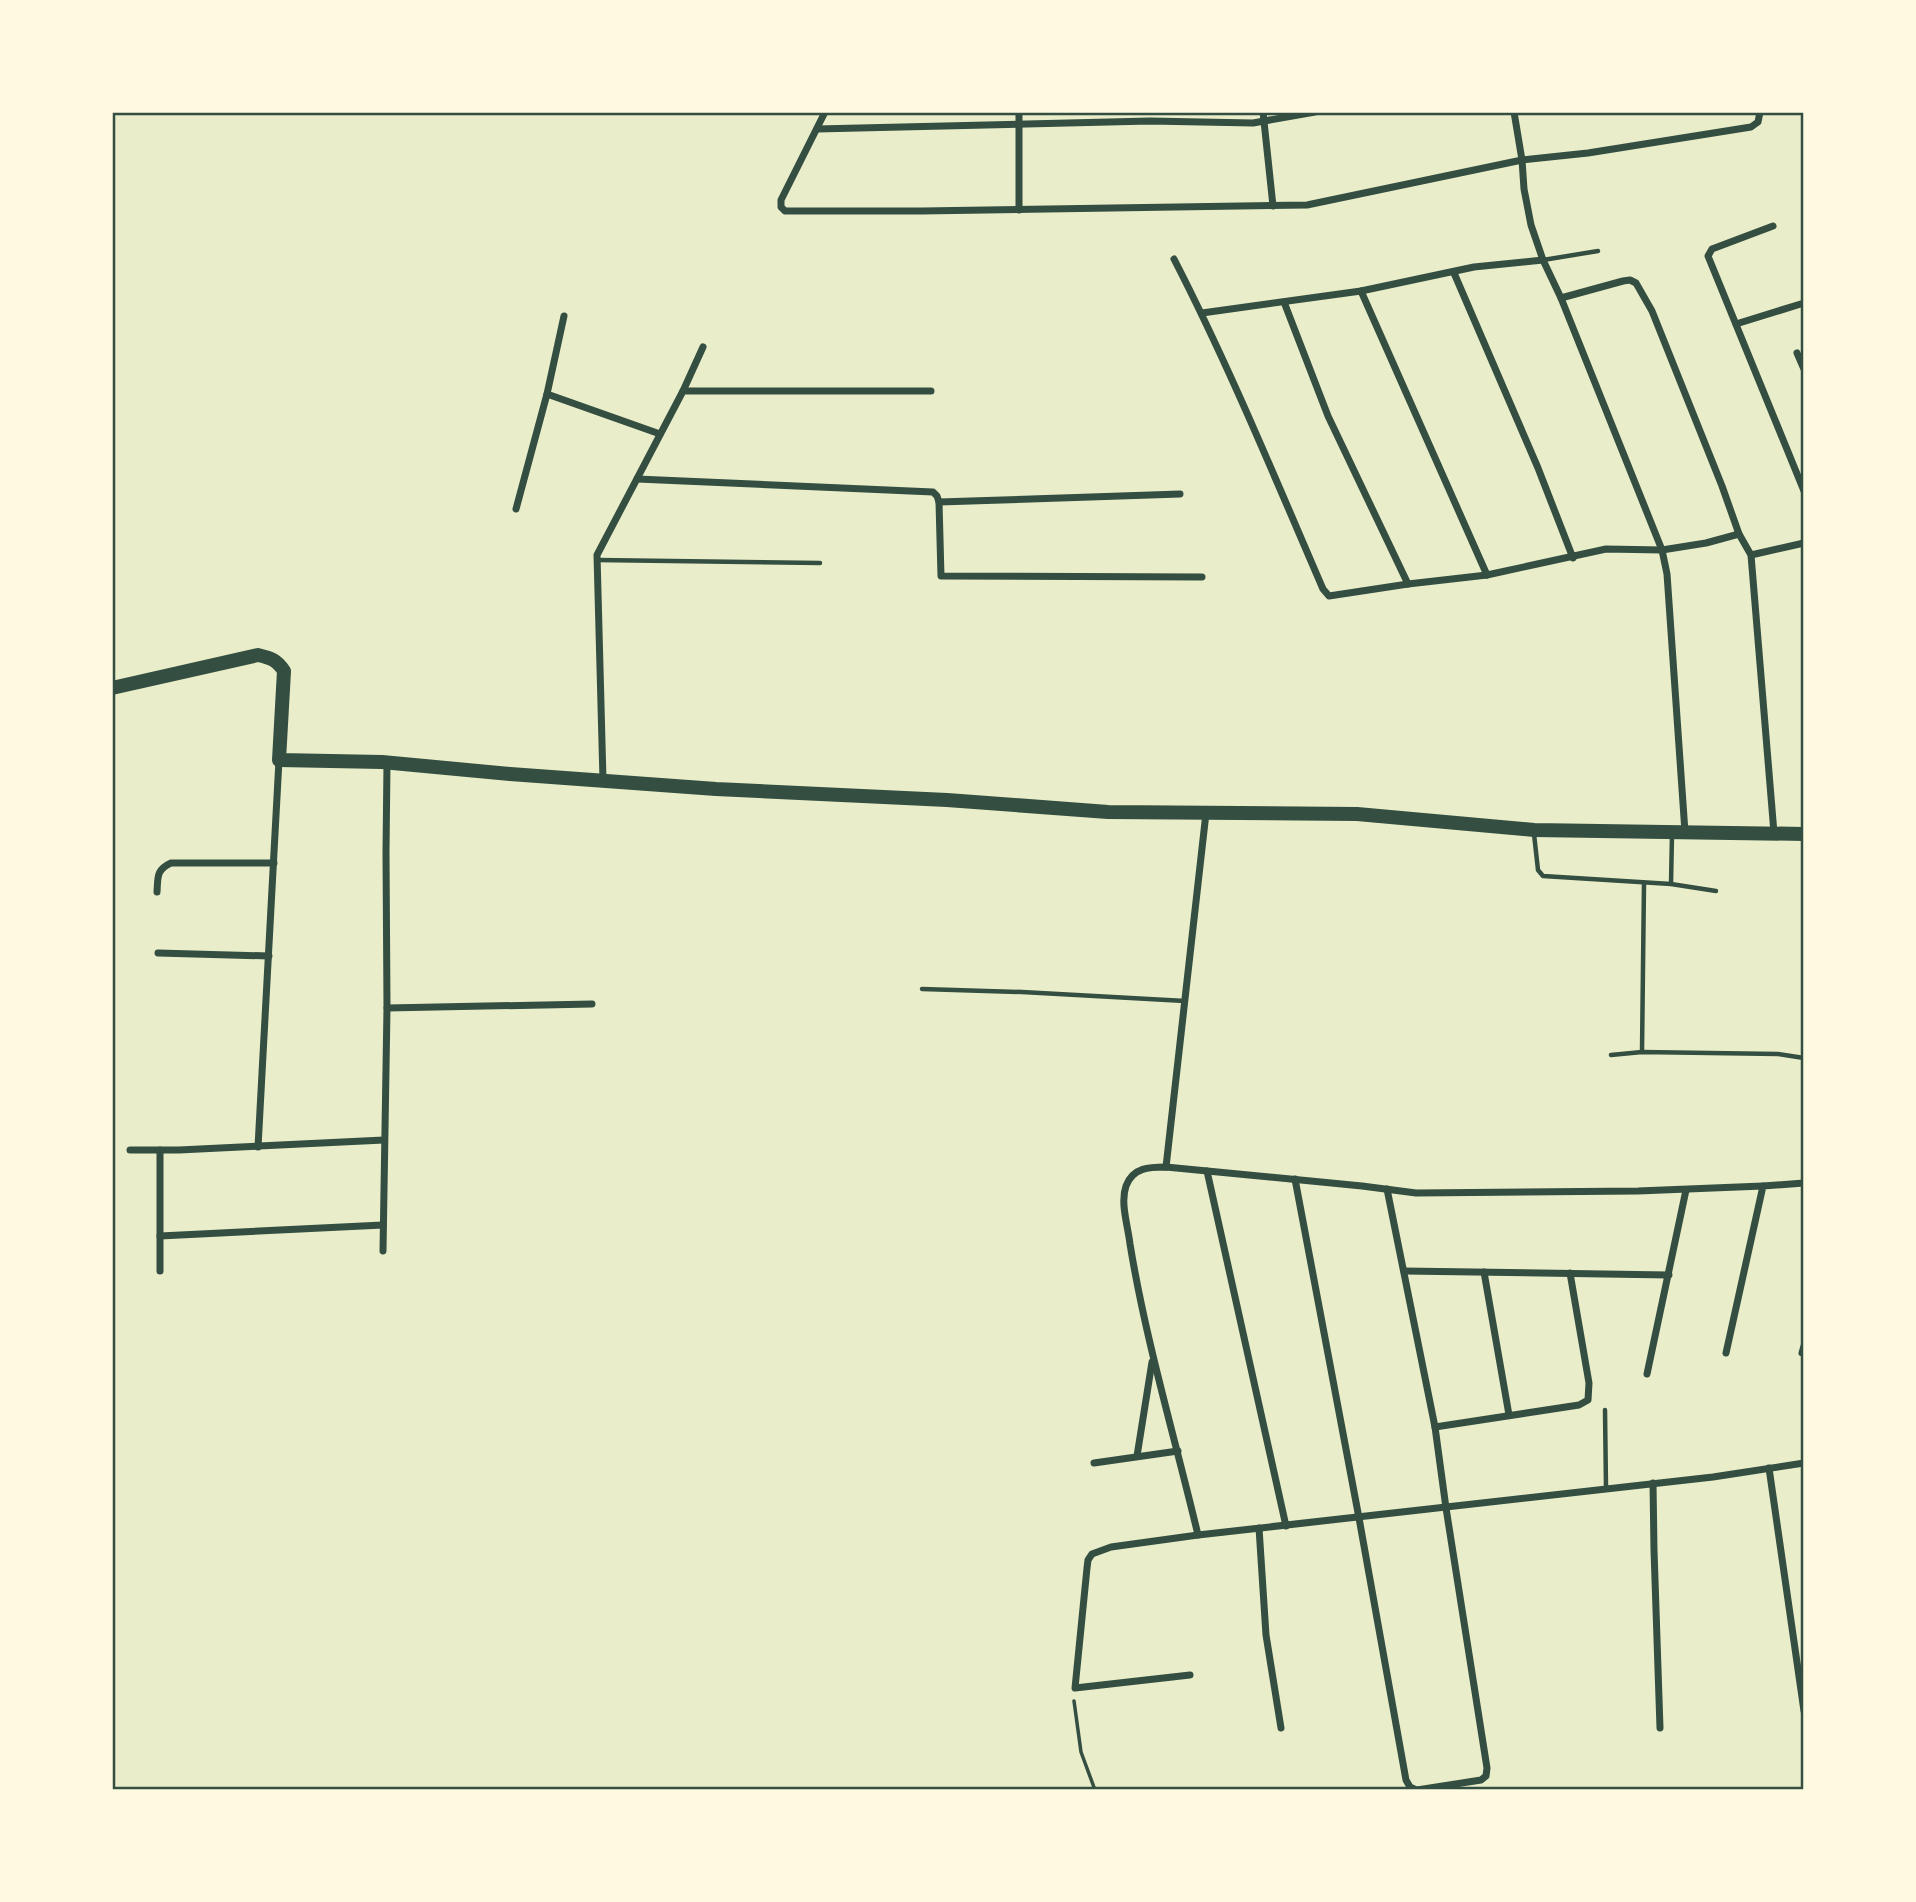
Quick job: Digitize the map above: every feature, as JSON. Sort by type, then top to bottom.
[{"type":"main road","points":[[112,688],[258,655],[270,657],[278,661],[284,671],[279,760],[387,763],[716,789],[947,800],[1108,812],[1357,814],[1534,830],[1804,834]]},
{"type":"street","points":[[825,112],[781,200],[780,207],[785,211],[1307,205],[1522,160],[1587,153],[1751,127],[1758,122],[1760,112]]},
{"type":"street","points":[[1019,112],[1019,210]]},
{"type":"street","points":[[817,129],[1150,121],[1253,123],[1264,116],[1315,112]]},
{"type":"street","points":[[1514,112],[1531,225],[1662,550],[1667,574],[1678,832]]},
{"type":"street","points":[[1264,116],[1273,206]]},
{"type":"street","points":[[1773,226],[1712,248],[1708,256],[1804,491]]},
{"type":"street","points":[[1174,259],[1202,313],[1325,594],[1329,596],[1487,575],[1606,550],[1662,550],[1739,534]]},
{"type":"street","points":[[1202,313],[1361,291],[1475,267],[1544,260]]},
{"type":"street","points":[[1454,272],[1538,468],[1573,558]]},
{"type":"street","points":[[1561,298],[1623,281],[1636,283],[1652,311],[1723,486],[1739,534],[1751,555],[1774,833]]},
{"type":"street","points":[[1361,291],[1487,575]]},
{"type":"street","points":[[1284,302],[1328,416],[1408,584]]},
{"type":"street","points":[[1735,324],[1804,303]]},
{"type":"street","points":[[516,509],[547,394],[564,316]]},
{"type":"street","points":[[603,780],[597,555],[704,347]]},
{"type":"street","points":[[1797,353],[1804,369]]},
{"type":"street","points":[[683,391],[931,391]]},
{"type":"street","points":[[547,394],[660,434]]},
{"type":"street","points":[[637,479],[933,492],[939,502],[941,576],[1202,577]]},
{"type":"street","points":[[939,502],[1180,494]]},
{"type":"street","points":[[1751,555],[1804,543]]},
{"type":"street","points":[[258,1147],[279,760]]},
{"type":"street","points":[[383,1251],[387,763]]},
{"type":"street","points":[[1166,1167],[1206,813]]},
{"type":"street","points":[[157,892],[159,871],[171,863],[274,863]]},
{"type":"street","points":[[158,953],[269,956]]},
{"type":"street","points":[[387,1008],[592,1004]]},
{"type":"street","points":[[130,1150],[384,1140]]},
{"type":"street","points":[[160,1150],[160,1270]]},
{"type":"street","points":[[1198,1535],[1153,1358],[1135,1272],[1125,1207],[1126,1187],[1138,1171],[1146,1167],[1166,1167],[1416,1193],[1686,1190],[1804,1183]]},
{"type":"street","points":[[1207,1171],[1286,1526]]},
{"type":"street","points":[[1295,1179],[1406,1780],[1410,1787],[1417,1790],[1480,1780],[1486,1776],[1488,1768],[1435,1427],[1387,1189]]},
{"type":"street","points":[[1726,1353],[1763,1186]]},
{"type":"street","points":[[1647,1374],[1686,1190]]},
{"type":"street","points":[[160,1237],[383,1225]]},
{"type":"street","points":[[1404,1271],[1669,1275]]},
{"type":"street","points":[[1484,1272],[1509,1415]]},
{"type":"street","points":[[1435,1427],[1579,1405],[1588,1400],[1589,1382],[1570,1273]]},
{"type":"street","points":[[1137,1456],[1153,1358]]},
{"type":"street","points":[[1094,1463],[1178,1451]]},
{"type":"street","points":[[1190,1675],[1075,1688],[1088,1560],[1092,1554],[1111,1547],[1198,1535],[1606,1489],[1804,1463]]},
{"type":"street","points":[[1769,1468],[1804,1711]]},
{"type":"street","points":[[1653,1483],[1660,1728]]},
{"type":"street","points":[[1259,1528],[1266,1634],[1281,1728]]},
{"type":"lane","points":[[1544,260],[1598,251]]},
{"type":"lane","points":[[597,560],[820,563]]},
{"type":"lane","points":[[1534,830],[1538,870],[1543,876],[1671,884],[1716,891]]},
{"type":"lane","points":[[1671,884],[1678,832]]},
{"type":"lane","points":[[1642,1052],[1644,883]]},
{"type":"lane","points":[[922,989],[1185,1001]]},
{"type":"lane","points":[[1611,1055],[1642,1052],[1778,1054],[1804,1058]]},
{"type":"lane","points":[[1605,1410],[1606,1489]]},
{"type":"path","points":[[1075,1688],[1076,1726],[1081,1752],[1095,1790]]}]
